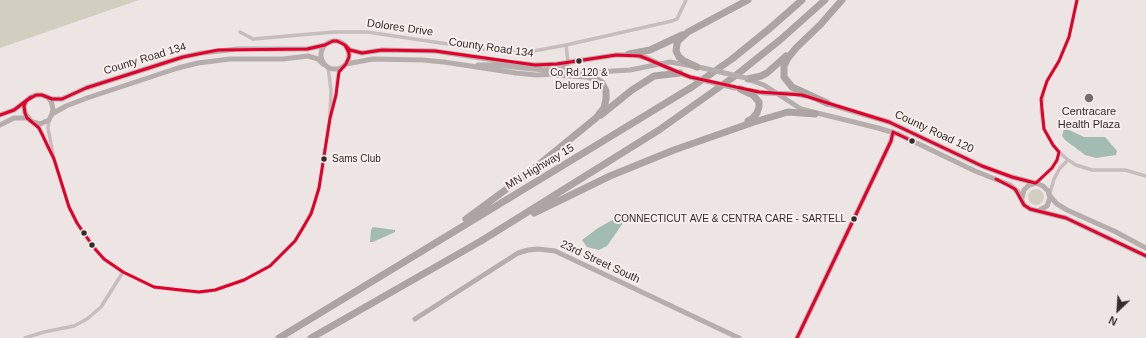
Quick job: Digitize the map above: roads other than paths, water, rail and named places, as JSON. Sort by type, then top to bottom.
[{"type":"highway","points":[[629,54],[650,50],[688,32],[748,0]]},
{"type":"highway","name":"MN Highway 15","points":[[279,338],[692,88],[770,29],[802,0]]},
{"type":"highway","points":[[312,338],[480,241],[659,130],[735,76],[780,40],[825,0]]},
{"type":"highway","points":[[747,79],[767,73],[820,25],[842,0]]},
{"type":"highway","points":[[688,32],[677,44],[676,50],[682,60],[700,68]]},
{"type":"highway","points":[[797,47],[788,58],[784,66],[784,73],[787,82],[800,92],[827,103]]},
{"type":"highway","points":[[553,74],[588,76],[597,80],[604,87],[606,99],[604,108],[596,118],[578,132]]},
{"type":"highway","points":[[430,246],[506,190],[632,90],[649,79],[661,75],[680,74]]},
{"type":"highway","points":[[732,130],[752,119],[757,113],[759,107],[759,102],[753,95],[737,88]]},
{"type":"highway","points":[[480,241],[610,176],[674,150],[788,112],[815,114]]},
{"type":"street","name":"Dolores Drive","points":[[240,32],[253,39],[334,32],[368,32],[495,51],[510,52],[539,50],[672,21],[676,19],[686,0]]},
{"type":"street","points":[[1077,0],[1069,37],[1059,61],[1047,81],[1042,99],[1041,109],[1044,129],[1053,145],[1059,152],[1076,165],[1092,170],[1125,170],[1146,176]]},
{"type":"street","points":[[0,115],[14,110],[31,97],[38,95],[47,97],[52,104],[52,114],[49,120],[48,128],[54,159],[69,206],[77,223],[95,249],[104,259],[123,272],[154,287],[199,292],[230,286],[244,280],[270,266],[295,241],[314,206],[319,188],[339,72],[348,61],[349,52],[345,45],[337,41],[328,42],[321,52],[322,60],[326,65],[331,90],[330,118]]},
{"type":"street","name":"County Road 134","points":[[47,97],[52,99],[62,99],[86,88],[183,57],[202,53],[237,49],[307,49],[325,45]]},
{"type":"street","name":"County Road 134","points":[[345,45],[350,50],[362,53],[382,50],[435,51],[521,64],[547,65],[629,54],[640,56],[690,77]]},
{"type":"street","points":[[459,65],[496,66],[543,70],[562,69],[568,62],[566,45]]},
{"type":"street","name":"County Road 134","points":[[52,114],[66,106],[87,98],[178,68],[198,63],[235,59],[284,59],[308,56],[318,59],[326,65]]},
{"type":"street","name":"County Road 134","points":[[344,65],[373,59],[422,60],[516,73],[553,74],[630,70],[674,62],[700,68]]},
{"type":"street","points":[[326,65],[336,69],[344,65]]},
{"type":"street","name":"County Road 120","points":[[700,68],[747,79],[764,85],[800,109],[815,114],[893,132],[974,171],[1010,185],[1018,192],[1023,201]]},
{"type":"street","name":"County Road 120","points":[[690,77],[765,93],[802,95],[888,122],[989,168],[1012,177],[1036,183]]},
{"type":"street","points":[[27,118],[24,111],[24,106],[26,101],[31,97]]},
{"type":"street","points":[[0,125],[14,118],[27,118],[35,123],[43,134],[46,144],[54,159]]},
{"type":"street","points":[[35,123],[40,124],[49,120]]},
{"type":"street","points":[[797,338],[887,148],[893,132]]},
{"type":"street","points":[[1059,152],[1057,160],[1052,168],[1036,183],[1029,185],[1024,190],[1022,194],[1026,207],[1066,218],[1146,256]]},
{"type":"street","points":[[1037,211],[1047,206],[1054,179],[1068,160]]},
{"type":"street","points":[[1036,183],[1043,186],[1057,204],[1067,210],[1114,231],[1146,248]]},
{"type":"street","name":"23rd Street South","points":[[415,319],[518,253],[538,249],[555,251],[739,338]]},
{"type":"street","points":[[25,338],[44,332],[74,326],[87,319],[101,307],[123,272]]},
{"type":"place","name":"Co Rd 120 & Delores Dr","points":[[579,61]]},
{"type":"place","name":"Centracare Health Plaza","points":[[1089,98]]},
{"type":"place","name":"Sams Club","points":[[324,159]]},
{"type":"place","name":"CONNECTICUT AVE & CENTRA CARE - SARTELL","points":[[854,219]]}]
